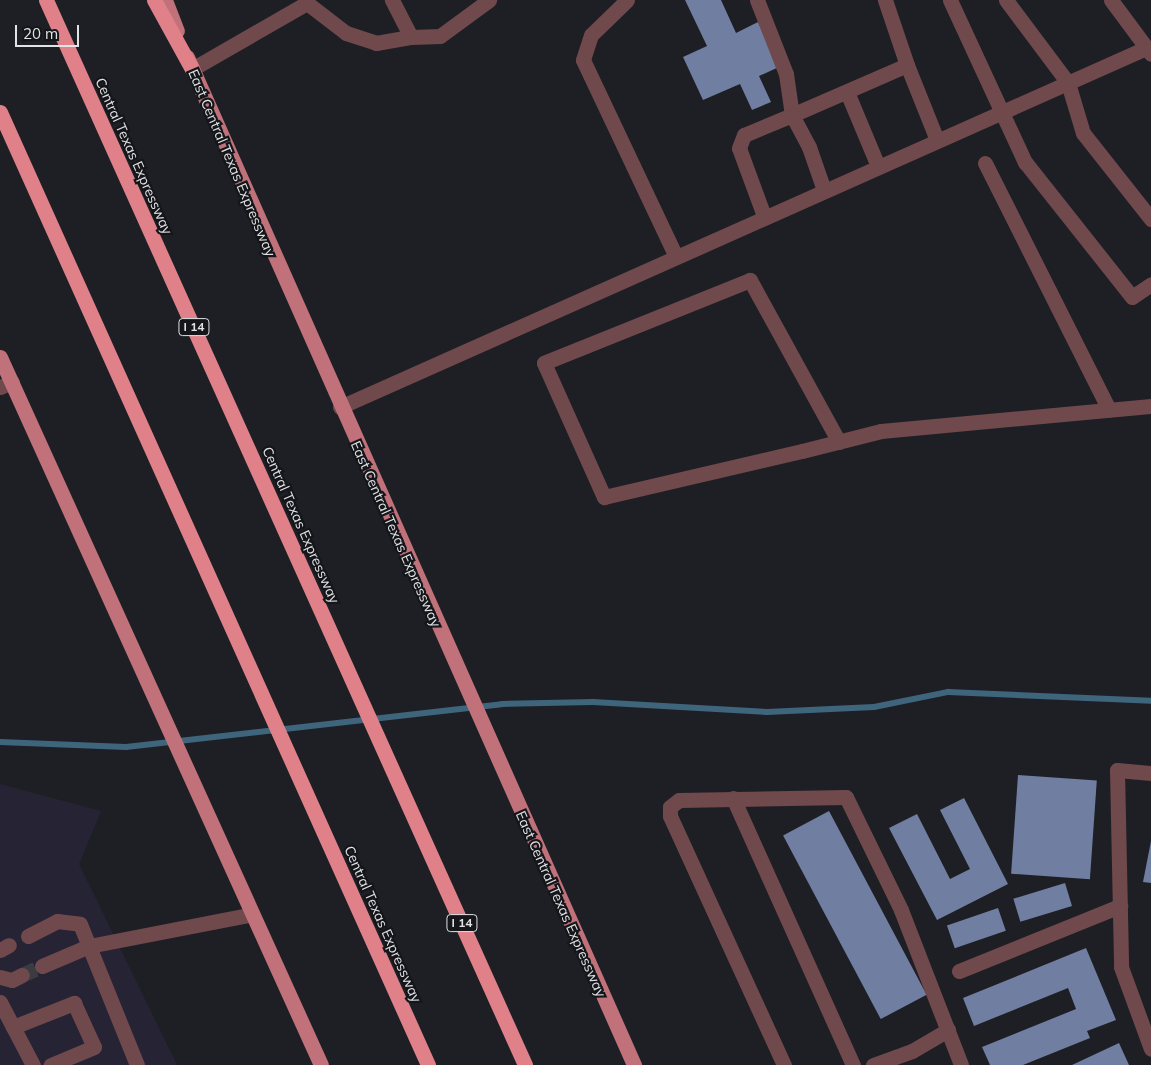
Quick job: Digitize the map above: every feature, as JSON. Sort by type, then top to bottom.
[{"type":"highway","name":"Central Texas Expressway","points":[[46,0],[342,654],[525,1065]]},
{"type":"highway","points":[[154,0],[192,69]]},
{"type":"highway","name":"Central Texas Expressway","points":[[0,112],[428,1065]]},
{"type":"main road","name":"East Central Texas Expressway","points":[[165,0],[192,69],[340,407],[634,1065]]},
{"type":"main road","points":[[0,357],[6,384],[152,689],[249,915],[321,1065]]},
{"type":"street","points":[[392,0],[411,37]]},
{"type":"street","points":[[192,69],[307,2],[346,33],[376,42],[411,37],[440,36],[473,5],[489,0]]},
{"type":"street","points":[[627,0],[591,36],[583,60],[675,255]]},
{"type":"street","points":[[757,0],[786,74],[792,115],[810,147],[824,190]]},
{"type":"street","points":[[886,0],[907,64],[937,140]]},
{"type":"street","points":[[950,0],[1025,162],[1132,297],[1150,287]]},
{"type":"street","points":[[1006,0],[1068,83],[1083,133],[1151,219]]},
{"type":"street","points":[[340,407],[675,255],[1068,83],[1149,51],[1112,0]]},
{"type":"street","points":[[764,216],[739,148],[744,135],[907,64]]},
{"type":"street","points":[[846,92],[878,166]]},
{"type":"street","points":[[985,163],[1109,410]]},
{"type":"street","points":[[839,442],[750,280],[544,363],[604,496],[839,442],[881,431],[1151,406]]},
{"type":"street","points":[[1151,773],[1117,770],[1121,967],[1151,1049]]},
{"type":"street","points":[[784,1065],[670,816],[670,807],[680,800],[846,797],[901,910],[961,1065]]},
{"type":"street","points":[[733,798],[853,1065]]},
{"type":"street","points":[[958,971],[1120,906]]},
{"type":"street","points":[[42,966],[89,946],[249,915]]},
{"type":"street","points":[[28,936],[68,920],[80,924],[137,1065]]},
{"type":"street","points":[[0,977],[12,980],[22,975]]},
{"type":"street","points":[[0,1002],[32,1065]]},
{"type":"street","points":[[13,1026],[74,1003],[94,1047],[51,1065]]},
{"type":"street","points":[[873,1065],[912,1051],[948,1030]]},
{"type":"shaded area","points":[[0,784],[101,811],[79,864],[177,1065],[0,1065]]},
{"type":"building","points":[[685,0],[721,0],[736,33],[758,22],[779,67],[759,76],[771,102],[752,110],[740,84],[703,100],[683,57],[707,46]]},
{"type":"building","points":[[1018,775],[1097,781],[1090,879],[1011,874]]},
{"type":"building","points":[[964,798],[1008,884],[937,920],[889,828],[917,814],[950,879],[970,869],[940,810]]},
{"type":"building","points":[[829,811],[927,995],[881,1019],[783,835]]},
{"type":"building","points":[[1151,841],[1151,883],[1143,882]]},
{"type":"building","points":[[1065,883],[1072,906],[1020,922],[1013,899]]},
{"type":"building","points":[[998,908],[1006,931],[955,948],[947,926]]},
{"type":"building","points":[[1086,948],[1116,1020],[1087,1031],[1090,1038],[1023,1065],[990,1065],[982,1047],[1076,1009],[1068,988],[974,1026],[963,998]]},
{"type":"building","points":[[1119,1043],[1129,1065],[1072,1065]]},
{"type":"waterway","points":[[0,742],[126,747],[502,704],[593,702],[767,712],[874,707],[948,692],[1151,701]]},
{"type":"tunnel","points":[[22,975],[42,966]]}]
